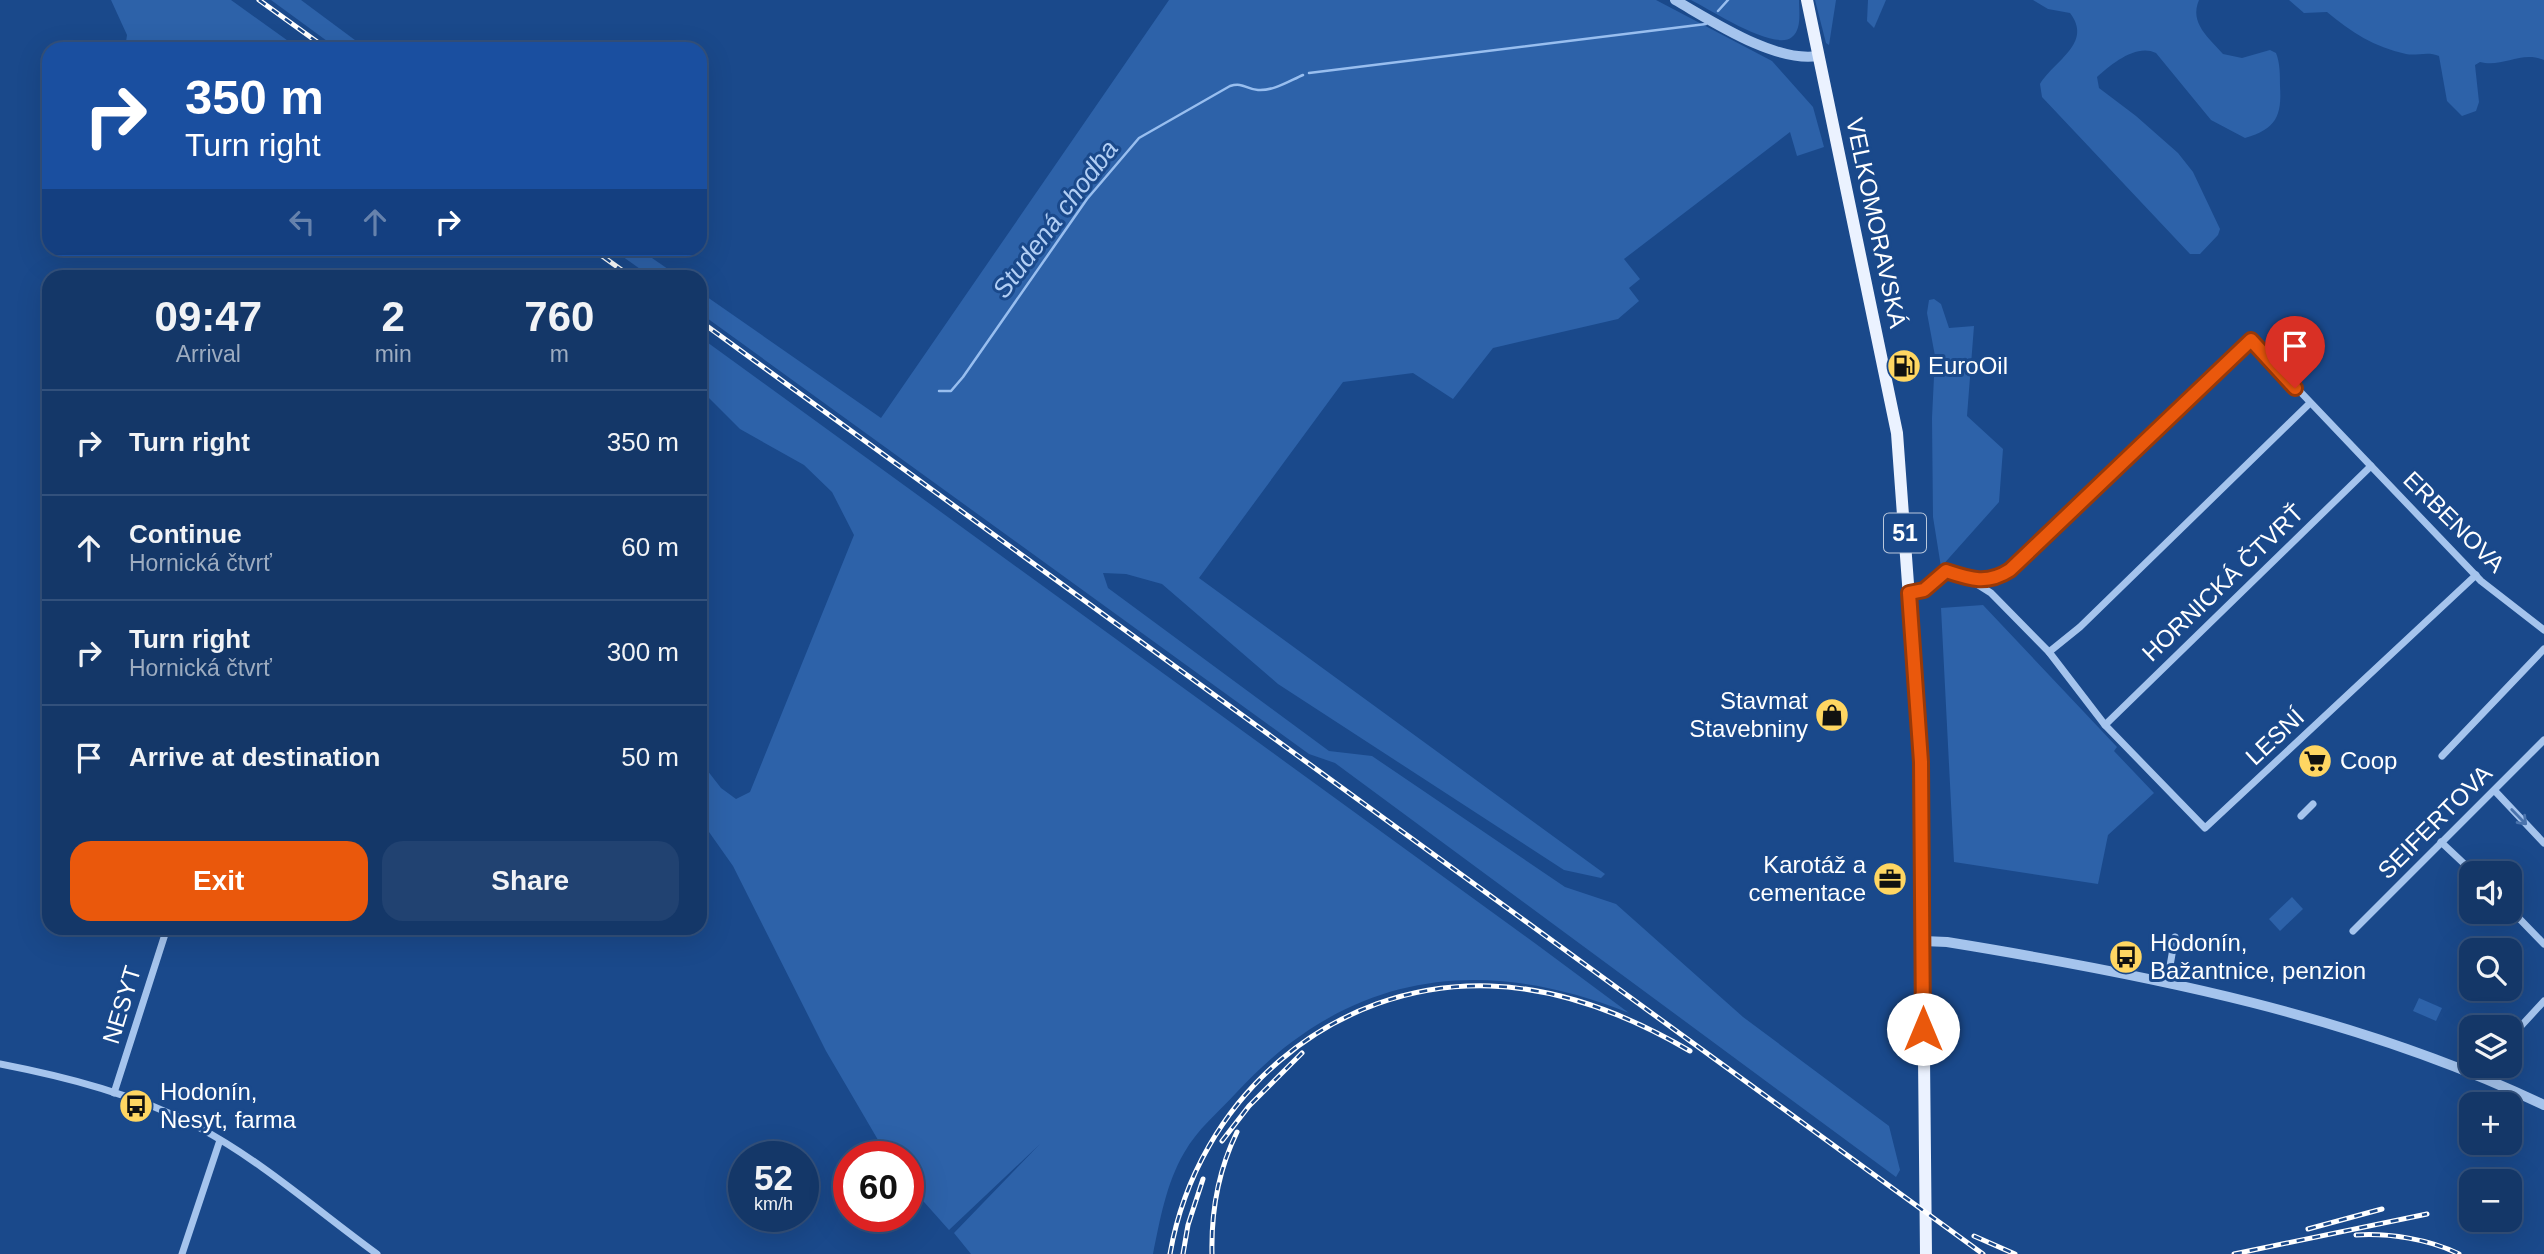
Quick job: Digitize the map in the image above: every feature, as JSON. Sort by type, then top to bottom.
[{"type":"main road","name":"VELKOMORAVSKÁ","points":[[1807,0],[1894,411],[1921,762],[1926,1249]]},
{"type":"street","points":[[1675,0],[1772,51],[1803,57],[1818,56]]},
{"type":"street","points":[[1972,581],[1995,579],[2010,570],[2251,340],[2371,466]]},
{"type":"street","points":[[2049,652],[2161,550],[2310,403]]},
{"type":"street","name":"ERBENOVA","points":[[2371,466],[2476,575],[2544,630]]},
{"type":"street","name":"HORNICKÁ ČTVRŤ","points":[[2105,725],[2371,466]]},
{"type":"street","points":[[1909,593],[1924,590],[1946,571],[1972,581],[1991,593],[2049,652],[2105,725]]},
{"type":"street","name":"LESNÍ","points":[[2105,725],[2205,828],[2476,575]]},
{"type":"street","points":[[1991,593],[1995,579]]},
{"type":"street","points":[[2442,756],[2544,649]]},
{"type":"street","name":"SEIFERTOVA","points":[[2353,931],[2544,740]]},
{"type":"street","points":[[2494,791],[2544,843]]},
{"type":"street","points":[[2301,816],[2313,804]]},
{"type":"street","points":[[2441,842],[2461,861]]},
{"type":"street","points":[[2522,921],[2544,944]]},
{"type":"street","name":"NESYT","points":[[114,1093],[165,935]]},
{"type":"street","points":[[2167,983],[2175,937]]},
{"type":"street","points":[[1923,941],[1947,942],[2015,953],[2167,983],[2293,1014],[2459,1063]]},
{"type":"street","points":[[2522,1025],[2544,1001]]},
{"type":"street","points":[[0,1064],[69,1079],[185,1120],[220,1140],[377,1254]]},
{"type":"street","points":[[2497,1078],[2544,1105]]},
{"type":"street","points":[[182,1254],[220,1140]]},
{"type":"shaded area","points":[[111,0],[231,0],[290,42],[126,42],[127,35]]},
{"type":"shaded area","points":[[271,0],[301,0],[358,42],[328,42]]},
{"type":"shaded area","points":[[1169,0],[1656,0],[1772,61],[1813,107],[1824,147],[1797,156],[1790,132],[1624,259],[1640,279],[1629,288],[1639,301],[1618,319],[1493,348],[1453,399],[1413,373],[1343,382],[1199,578],[1605,874],[1601,878],[1564,870],[1278,684],[1162,584],[1126,574],[1103,573],[1108,588],[1329,751],[1372,756],[1565,887],[1616,904],[1743,1017],[1889,1126],[1900,1170],[1896,1177],[1335,763],[1309,754],[707,318],[707,297],[881,418]]},
{"type":"shaded area","points":[[1691,0],[1799,0],[1799,25],[1792,37],[1784,40],[1772,39],[1742,28]]},
{"type":"shaded area","points":[[1815,0],[1836,0],[1829,45],[1826,43]]},
{"type":"shaded area","points":[[1868,0],[1886,0],[1874,28],[1867,21]]},
{"type":"shaded area","points":[[2033,0],[2199,0],[2197,16],[2202,30],[2223,54],[2242,58],[2270,50],[2276,53],[2280,77],[2278,113],[2270,126],[2245,138],[2211,120],[2156,53],[2141,51],[2125,56],[2097,77],[2099,88],[2178,153],[2193,172],[2220,229],[2218,235],[2200,254],[2190,254],[2042,97],[2040,84],[2069,51],[2077,33],[2070,13],[2048,9]]},
{"type":"shaded area","points":[[2289,0],[2544,0],[2544,60],[2528,57],[2496,63],[2480,62],[2475,65],[2479,102],[2476,111],[2462,116],[2447,101],[2439,56],[2406,54],[2373,43],[2327,12],[2304,13]]},
{"type":"shaded area","points":[[622,256],[649,256],[669,270],[642,270]]},
{"type":"shaded area","points":[[1934,299],[1941,304],[1949,328],[1974,326],[1967,416],[2003,449],[1999,502],[1941,567],[1933,517],[1932,418],[1935,356],[1927,313],[1929,300]]},
{"type":"shaded area","points":[[707,342],[1629,1013],[1574,994],[1520,983],[1468,980],[1418,985],[1370,999],[1323,1021],[1279,1052],[1202,1128],[1184,1153],[1173,1177],[1164,1202],[1153,1254],[971,1254],[954,1233],[1040,1144],[949,1230],[924,1202],[924,1141],[879,1141],[826,1051],[733,866],[707,828],[707,770],[721,788],[736,799],[750,792],[854,535],[832,492],[804,465],[740,429],[707,396]]},
{"type":"shaded area","points":[[1983,605],[2117,747],[2114,751],[2154,793],[2108,835],[2098,884],[1954,862],[1941,608]]},
{"type":"shaded area","points":[[2292,897],[2303,909],[2280,931],[2269,919]]},
{"type":"shaded area","points":[[2419,998],[2442,1008],[2436,1021],[2413,1011]]},
{"type":"waterway","name":"Studená chodba","points":[[1718,11],[1728,0]]},
{"type":"waterway","name":"Studená chodba","points":[[1309,73],[1706,24]]},
{"type":"waterway","name":"Studená chodba","points":[[939,391],[951,391],[963,377],[1087,199],[1139,138],[1230,86],[1264,90],[1303,75]]},
{"type":"railway","points":[[259,0],[317,42]]},
{"type":"railway","points":[[602,256],[622,270]]},
{"type":"railway","points":[[707,326],[1983,1254]]},
{"type":"railway","points":[[1170,1254],[1185,1198],[1209,1146],[1241,1100],[1280,1060],[1326,1028],[1377,1004],[1432,990],[1490,986],[1516,988],[1594,1006],[1643,1026],[1690,1051]]},
{"type":"railway","points":[[1222,1141],[1249,1106],[1302,1053]]},
{"type":"railway","points":[[1212,1254],[1217,1192],[1225,1161],[1237,1132]]},
{"type":"railway","points":[[1183,1254],[1188,1225],[1203,1179]]},
{"type":"railway","points":[[2308,1229],[2382,1209]]},
{"type":"railway","points":[[2234,1254],[2427,1214]]},
{"type":"railway","points":[[2356,1235],[2409,1238],[2435,1244],[2459,1254]]},
{"type":"railway","points":[[1974,1236],[2015,1254]]},
{"type":"place","name":"EuroOil","points":[[1904,366]]},
{"type":"place","name":"Stavmat Stavebniny","points":[[1832,715]]},
{"type":"place","name":"Coop","points":[[2315,761]]},
{"type":"place","name":"Karotáž a cementace","points":[[1890,879]]},
{"type":"place","name":"Hodonín, Bažantnice, penzion","points":[[2126,957]]},
{"type":"place","name":"Hodonín, Nesyt, farma","points":[[136,1106]]},
{"type":"route","points":[[1923,1029],[1921,762],[1909,593],[1924,590],[1946,571],[1972,581],[1995,579],[2010,570],[2251,340],[2295,388]]}]
